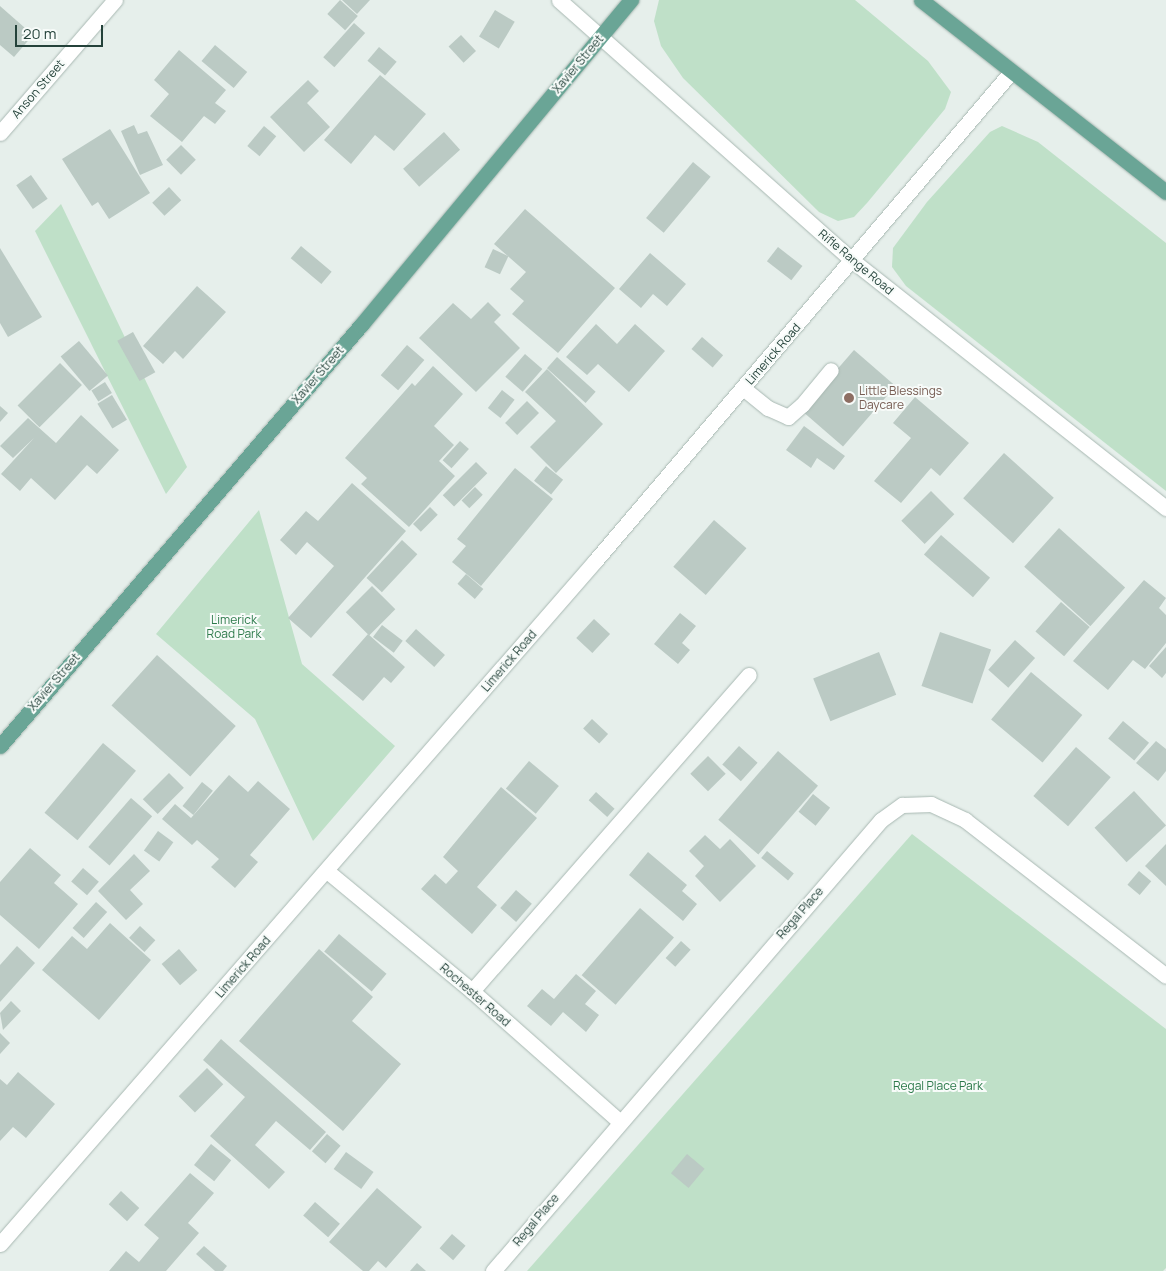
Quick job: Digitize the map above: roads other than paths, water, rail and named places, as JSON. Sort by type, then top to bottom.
[{"type":"main road","name":"Xavier Street","points":[[0,746],[361,325],[631,0]]},
{"type":"main road","points":[[922,0],[1011,72],[1166,192]]},
{"type":"street","name":"Anson Street","points":[[0,133],[114,0]]},
{"type":"street","name":"Rifle Range Road","points":[[559,0],[853,260],[1166,508]]},
{"type":"street","name":"Limerick Road","points":[[0,1244],[327,871],[853,260],[1011,72]]},
{"type":"street","points":[[743,388],[768,408],[788,417],[802,405],[832,370]]},
{"type":"street","points":[[472,991],[749,676]]},
{"type":"street","name":"Regal Place","points":[[493,1271],[881,820],[902,805],[931,804],[965,820],[1166,976]]},
{"type":"street","name":"Rochester Road","points":[[327,871],[472,991],[620,1122]]},
{"type":"place","name":"Little Blessings Daycare","points":[[849,398]]},
{"type":"park label","name":"Limerick Road Park","points":[[234,627]]},
{"type":"park label","name":"Regal Place Park","points":[[938,1086]]}]
